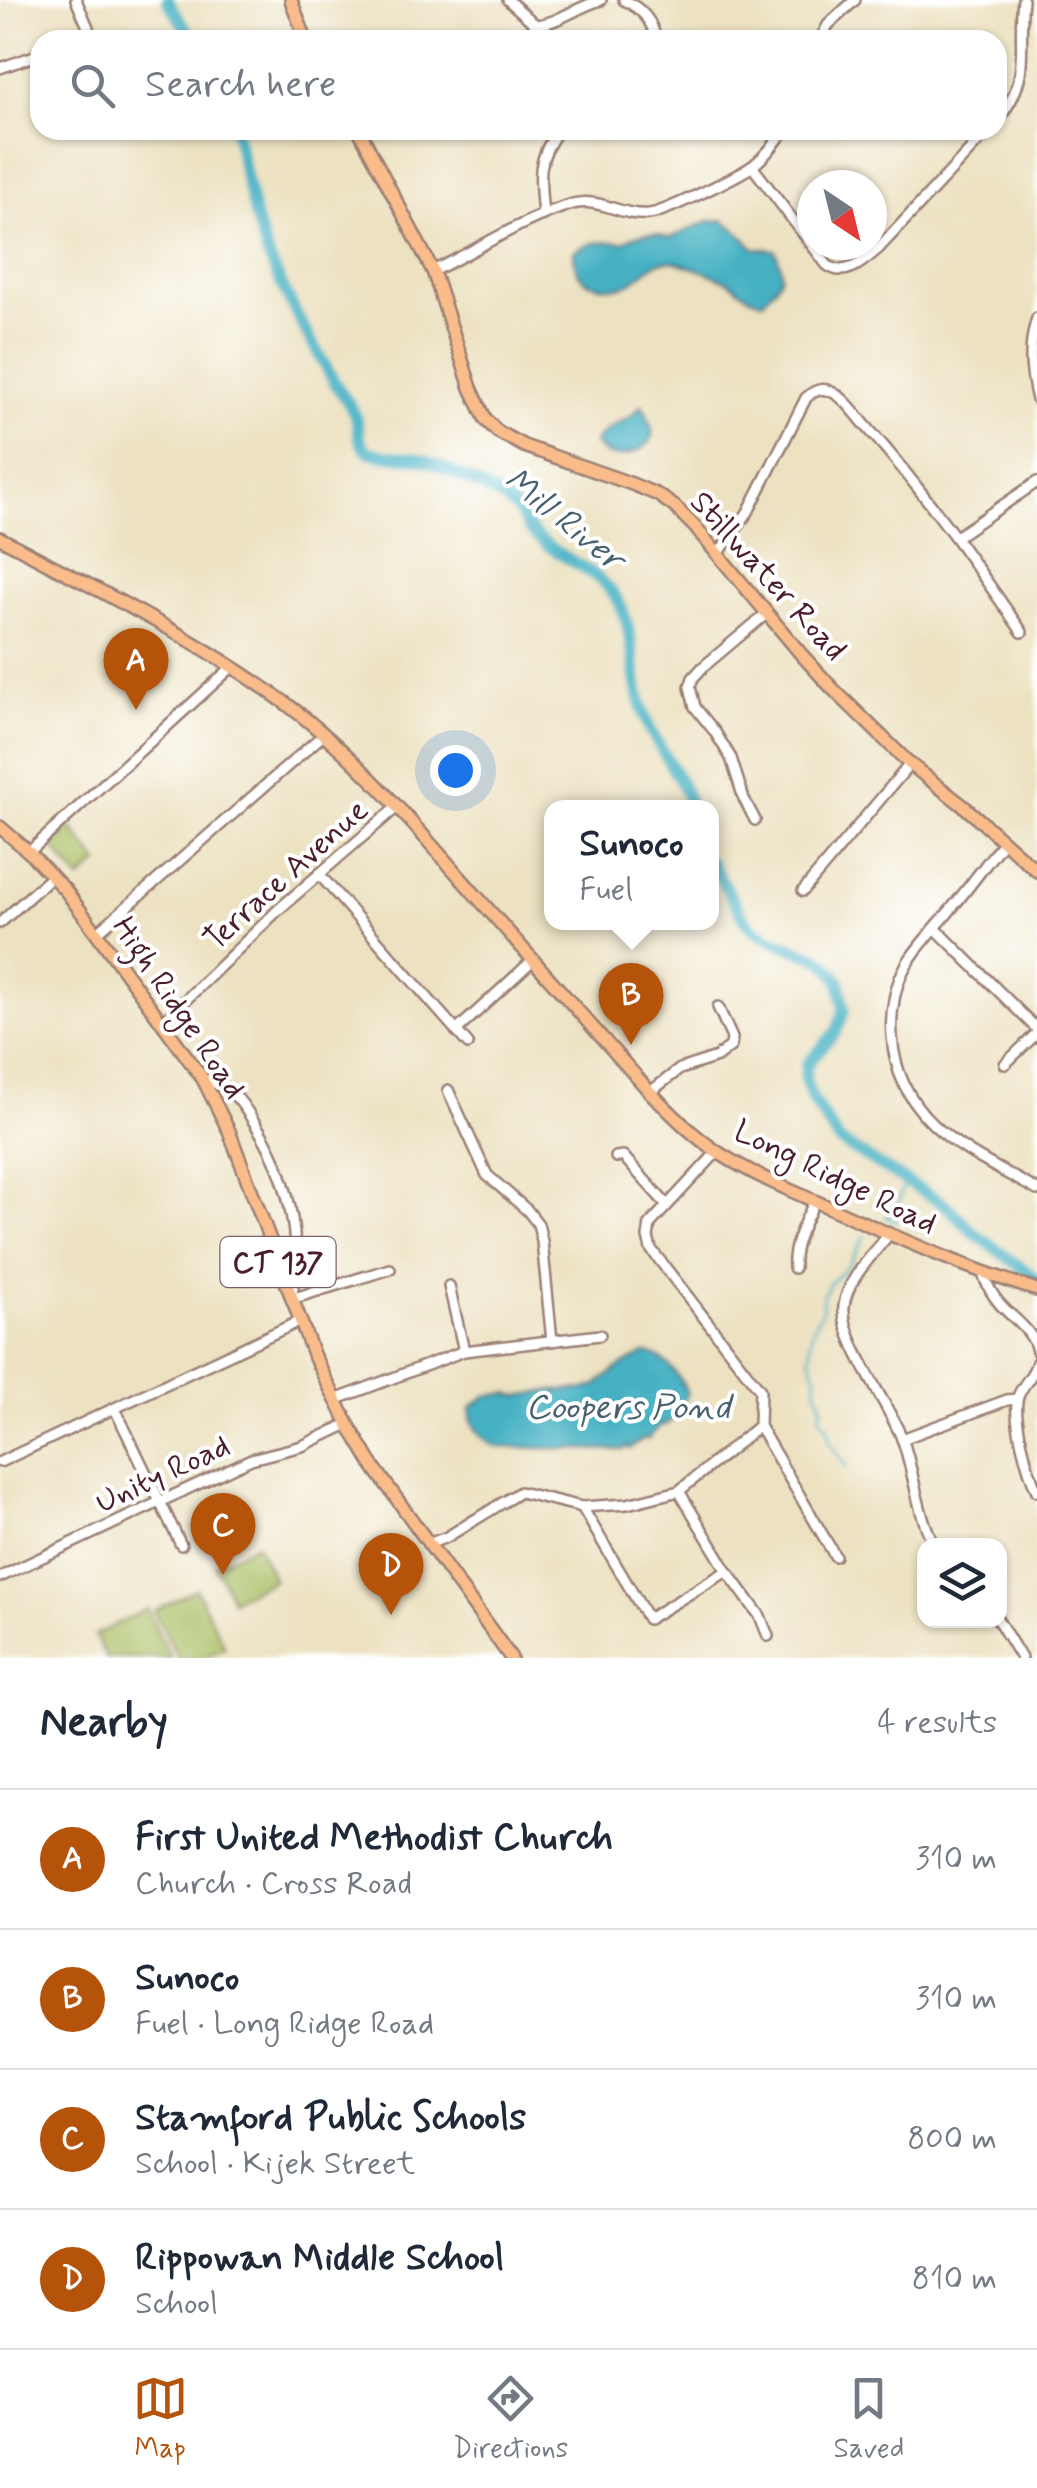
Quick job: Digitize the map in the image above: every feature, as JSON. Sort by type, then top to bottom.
[{"type":"main road","points":[[292,0],[302,30]]},
{"type":"main road","name":"Stillwater Road","points":[[364,140],[434,270],[486,420],[498,432],[524,446],[658,495],[685,515],[832,688],[910,764],[1037,871]]},
{"type":"main road","name":"Long Ridge Road","points":[[0,538],[232,666],[323,734],[398,806],[650,1092],[683,1126],[718,1152],[763,1178],[889,1234],[982,1274],[1033,1289]]},
{"type":"main road","name":"High Ridge Road","points":[[0,827],[52,876],[98,932],[203,1079],[229,1130],[291,1299],[335,1400],[372,1463],[511,1658]]},
{"type":"street","points":[[76,0],[87,30]]},
{"type":"street","points":[[508,0],[536,25],[544,25],[601,0]]},
{"type":"street","points":[[624,0],[638,7],[651,21],[653,30]]},
{"type":"street","points":[[825,30],[854,0]]},
{"type":"street","points":[[1007,109],[1023,68],[1024,0]]},
{"type":"street","points":[[0,68],[30,58]]},
{"type":"street","points":[[543,215],[539,175],[550,140]]},
{"type":"street","points":[[434,270],[543,215],[577,203],[600,203],[624,212],[649,214],[670,208],[752,166],[777,140]]},
{"type":"street","points":[[752,166],[827,265],[835,271],[846,271],[879,248],[980,140]]},
{"type":"street","points":[[1037,318],[1030,354],[1037,400]]},
{"type":"street","points":[[718,554],[748,512],[806,398],[813,391],[826,390],[844,402],[896,459],[956,536],[1022,632]]},
{"type":"street","points":[[956,536],[1037,482]]},
{"type":"street","points":[[756,820],[744,799],[732,758],[695,707],[690,687],[703,667],[766,614]]},
{"type":"street","points":[[29,852],[232,666]]},
{"type":"street","points":[[98,932],[323,734]]},
{"type":"street","points":[[803,891],[910,764]]},
{"type":"street","name":"Terrace Avenue","points":[[163,1022],[278,910],[398,806]]},
{"type":"street","points":[[1004,841],[908,963],[896,992],[891,1023],[893,1050],[919,1111],[947,1138],[1037,1190]]},
{"type":"street","points":[[319,874],[468,1044]]},
{"type":"street","points":[[0,923],[52,876]]},
{"type":"street","points":[[935,928],[1037,1031],[1005,1064]]},
{"type":"street","points":[[456,1031],[534,959]]},
{"type":"street","points":[[650,1092],[680,1069],[717,1056],[731,1046],[732,1038],[718,1007]]},
{"type":"street","points":[[203,1079],[221,1083],[240,1100],[273,1151],[293,1223],[296,1272],[291,1299],[390,1269]]},
{"type":"street","points":[[448,1090],[487,1174],[538,1224],[552,1341]]},
{"type":"street","points":[[718,1152],[650,1224],[651,1250],[760,1390],[759,1426],[835,1556]]},
{"type":"street","points":[[616,1156],[623,1156],[666,1204]]},
{"type":"street","points":[[794,1268],[794,1252],[815,1201]]},
{"type":"street","points":[[889,1234],[846,1293],[843,1311],[860,1358],[902,1439],[931,1538]]},
{"type":"street","points":[[982,1274],[991,1293],[1028,1331],[1037,1351]]},
{"type":"street","points":[[449,1286],[464,1351]]},
{"type":"street","points":[[0,1462],[300,1320]]},
{"type":"street","points":[[335,1400],[464,1351],[600,1335]]},
{"type":"street","points":[[1037,1362],[1017,1399],[1022,1450],[1037,1491]]},
{"type":"street","points":[[902,1439],[1017,1399]]},
{"type":"street","points":[[114,1409],[181,1545]]},
{"type":"street","name":"Unity Road","points":[[0,1578],[251,1459],[302,1446],[348,1424]]},
{"type":"street","points":[[428,1544],[448,1537],[520,1492],[582,1506],[627,1504],[679,1491],[759,1426]]},
{"type":"street","points":[[679,1491],[727,1571],[755,1608],[768,1636]]},
{"type":"street","points":[[582,1506],[648,1619],[727,1571]]},
{"type":"street","points":[[1003,1628],[1021,1658]]},
{"type":"green space","points":[[71,827],[99,863],[80,880],[51,845]]},
{"type":"green space","points":[[257,1544],[274,1580],[232,1600],[215,1565]]},
{"type":"green space","points":[[196,1589],[225,1647],[203,1658],[178,1658],[154,1611]]},
{"type":"green space","points":[[147,1609],[171,1658],[106,1658],[95,1635]]},
{"type":"water","points":[[723,220],[754,248],[775,250],[780,278],[763,301],[729,282],[674,262],[657,263],[621,287],[589,283],[576,268],[574,251],[588,245],[624,242],[647,234],[670,238],[709,221]]},
{"type":"water","points":[[642,405],[652,430],[648,444],[620,456],[599,449],[594,443],[599,436]]},
{"type":"water","name":"Coopers Pond","points":[[645,1353],[671,1367],[687,1393],[684,1405],[669,1423],[629,1449],[496,1447],[474,1426],[471,1408],[486,1396],[584,1389],[595,1386]]},
{"type":"waterway","name":"Mill River","points":[[167,0],[187,30]]},
{"type":"waterway","name":"Mill River","points":[[237,140],[264,246],[309,338],[353,411],[364,446],[378,454],[433,464],[492,492],[514,507],[543,542],[605,584],[622,609],[646,720],[687,800]]},
{"type":"waterway","name":"Mill River","points":[[719,876],[746,922],[756,931],[818,958],[840,982],[844,1010],[841,1020],[836,1032],[807,1064],[805,1079],[812,1099],[839,1141],[947,1206],[974,1233],[1037,1279]]},
{"type":"waterway","points":[[897,1221],[886,1217],[898,1207],[908,1182]]},
{"type":"waterway","points":[[846,1468],[820,1417],[822,1405],[810,1342],[822,1310],[823,1295],[848,1266],[865,1236]]},
{"type":"place","name":"First United Methodist Church","points":[[136,710]]},
{"type":"place","name":"Sunoco","points":[[631,1045]]},
{"type":"place","name":"Stamford Public Schools","points":[[223,1575]]},
{"type":"place","name":"Rippowan Middle School","points":[[391,1615]]}]
